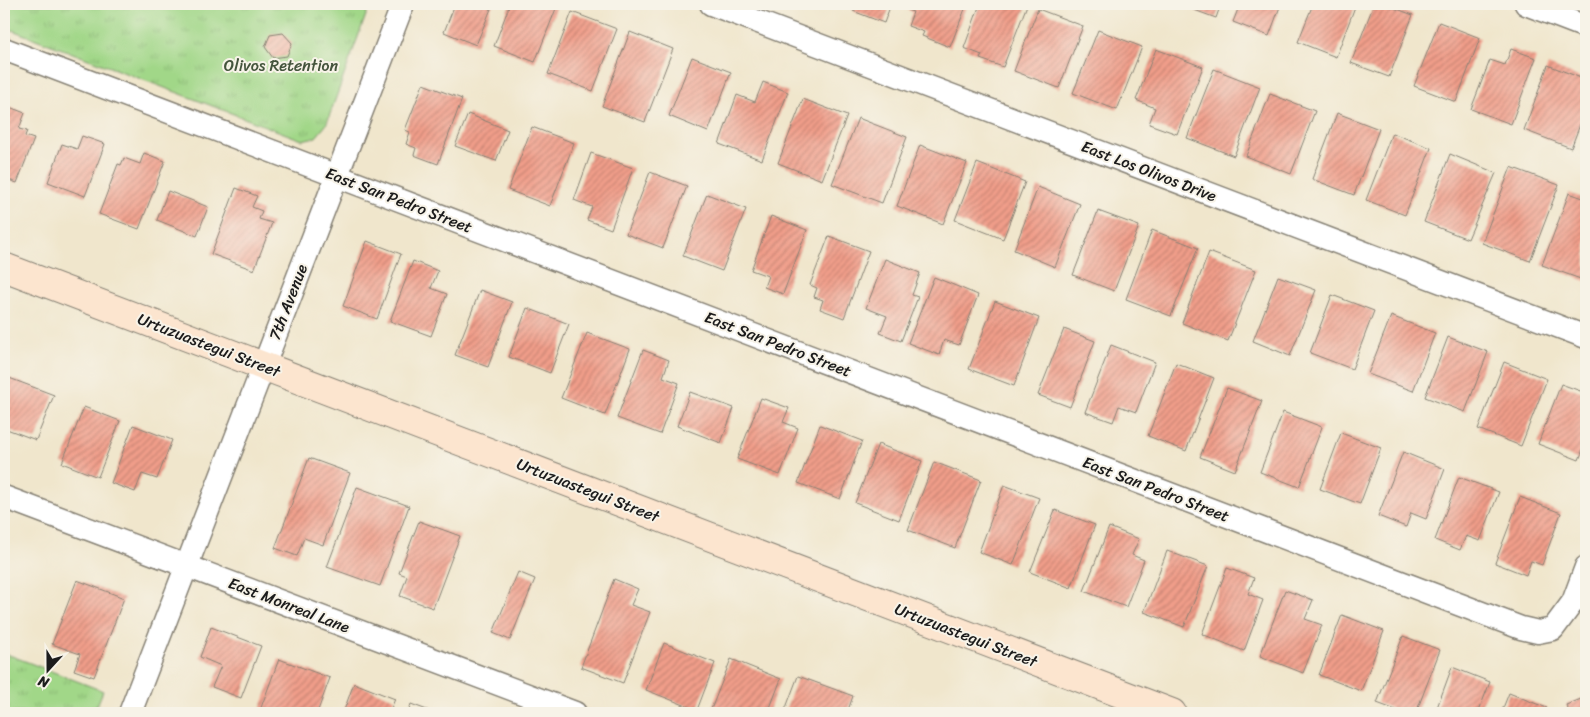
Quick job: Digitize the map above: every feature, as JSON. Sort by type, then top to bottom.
[{"type":"main road","name":"Urtuzuastegui Street","points":[[4,266],[1172,713]]},
{"type":"street","name":"7th Avenue","points":[[130,713],[404,4]]},
{"type":"street","name":"East Los Olivos Drive","points":[[711,4],[1586,337]]},
{"type":"street","points":[[1526,4],[1586,27]]},
{"type":"street","name":"East San Pedro Street","points":[[4,49],[1521,628],[1538,632],[1553,629],[1573,602],[1586,566]]},
{"type":"street","name":"East Monreal Lane","points":[[4,498],[575,713]]},
{"type":"green space","name":"Olivos Retention","points":[[4,4],[370,4],[326,125],[316,137],[302,140],[4,27]]},
{"type":"green space","points":[[4,653],[103,691],[94,713],[4,713]]},
{"type":"building","points":[[455,4],[493,4],[476,45],[444,32]]},
{"type":"building","points":[[510,4],[557,6],[535,62],[494,46]]},
{"type":"building","points":[[856,4],[891,4],[884,23],[853,11]]},
{"type":"building","points":[[909,4],[967,4],[950,47],[922,36],[924,32],[908,26],[913,12],[907,10]]},
{"type":"building","points":[[980,4],[1027,5],[1003,67],[980,59],[982,55],[964,48]]},
{"type":"building","points":[[1178,4],[1221,4],[1216,18]]},
{"type":"building","points":[[1240,4],[1281,4],[1269,36],[1233,22]]},
{"type":"building","points":[[1313,4],[1356,4],[1336,57],[1298,42]]},
{"type":"building","points":[[1374,4],[1384,4],[1413,15],[1389,77],[1351,63]]},
{"type":"building","points":[[1038,9],[1083,26],[1059,88],[1014,71]]},
{"type":"building","points":[[572,12],[617,29],[593,91],[548,74]]},
{"type":"building","points":[[1439,22],[1480,38],[1456,102],[1414,86]]},
{"type":"building","points":[[1098,30],[1142,47],[1117,110],[1073,93]]},
{"type":"building","points":[[630,32],[673,49],[645,122],[602,106]]},
{"type":"building","points":[[283,33],[292,43],[287,56],[273,58],[265,47],[270,35]]},
{"type":"building","points":[[1156,49],[1203,67],[1177,134],[1149,124],[1155,108],[1136,100]]},
{"type":"building","points":[[1511,49],[1536,58],[1511,124],[1471,109],[1490,60],[1505,65]]},
{"type":"building","points":[[692,57],[731,72],[708,132],[669,116]]},
{"type":"building","points":[[1548,65],[1586,80],[1586,109],[1571,148],[1524,130]]},
{"type":"building","points":[[1214,69],[1260,87],[1234,156],[1187,138]]},
{"type":"building","points":[[763,82],[788,92],[762,160],[719,144],[737,95],[755,102]]},
{"type":"building","points":[[423,84],[462,99],[438,164],[414,155],[416,148],[406,144],[410,132],[405,130]]},
{"type":"building","points":[[1270,94],[1315,111],[1291,174],[1246,156]]},
{"type":"building","points":[[803,99],[847,116],[822,180],[778,163]]},
{"type":"building","points":[[4,105],[25,113],[19,129],[27,131],[25,136],[34,139],[17,183],[4,178]]},
{"type":"building","points":[[1337,113],[1379,129],[1354,195],[1312,179]]},
{"type":"building","points":[[468,114],[508,130],[496,161],[455,146]]},
{"type":"building","points":[[858,118],[907,137],[882,203],[832,184]]},
{"type":"building","points":[[532,127],[574,143],[550,206],[508,190]]},
{"type":"building","points":[[1392,133],[1431,148],[1405,215],[1366,200]]},
{"type":"building","points":[[82,136],[105,144],[85,196],[48,182],[62,144],[77,149]]},
{"type":"building","points":[[920,145],[967,163],[943,224],[897,206]]},
{"type":"building","points":[[144,153],[165,161],[139,229],[99,214],[118,164],[121,165],[124,158],[140,164]]},
{"type":"building","points":[[591,153],[633,168],[611,229],[587,220],[592,207],[574,200]]},
{"type":"building","points":[[1450,154],[1496,173],[1468,239],[1424,222]]},
{"type":"building","points":[[977,163],[1025,182],[1003,239],[955,220]]},
{"type":"building","points":[[1511,167],[1559,185],[1530,261],[1482,243]]},
{"type":"building","points":[[650,172],[687,186],[663,248],[626,234]]},
{"type":"building","points":[[1038,187],[1080,204],[1055,267],[1014,250]]},
{"type":"building","points":[[236,188],[257,196],[252,207],[262,211],[259,219],[272,223],[254,270],[211,254]]},
{"type":"building","points":[[168,191],[208,207],[197,236],[157,220]]},
{"type":"building","points":[[1569,193],[1586,199],[1586,281],[1542,265]]},
{"type":"building","points":[[707,194],[746,209],[722,271],[683,256]]},
{"type":"building","points":[[1098,211],[1139,226],[1114,291],[1073,275]]},
{"type":"building","points":[[771,216],[807,230],[783,294],[764,287],[768,276],[751,270]]},
{"type":"building","points":[[1152,230],[1198,248],[1171,316],[1126,299]]},
{"type":"building","points":[[829,236],[869,251],[844,318],[820,309],[823,300],[814,297],[817,288],[810,285]]},
{"type":"building","points":[[367,241],[401,254],[377,319],[343,306]]},
{"type":"building","points":[[1209,252],[1256,270],[1228,341],[1182,323]]},
{"type":"building","points":[[885,259],[920,273],[912,295],[918,297],[901,341],[880,333],[887,316],[866,308]]},
{"type":"building","points":[[413,261],[438,271],[431,288],[447,294],[431,336],[390,321]]},
{"type":"building","points":[[1278,276],[1316,290],[1290,356],[1253,341]]},
{"type":"building","points":[[934,277],[978,295],[959,345],[944,340],[939,355],[908,343]]},
{"type":"building","points":[[480,290],[512,302],[488,367],[455,355]]},
{"type":"building","points":[[1332,295],[1374,311],[1352,369],[1310,353]]},
{"type":"building","points":[[995,301],[1039,318],[1014,386],[969,369]]},
{"type":"building","points":[[527,308],[569,324],[550,373],[509,357]]},
{"type":"building","points":[[1391,316],[1435,333],[1413,391],[1368,374]]},
{"type":"building","points":[[1064,329],[1095,341],[1070,407],[1038,395]]},
{"type":"building","points":[[587,333],[630,349],[605,415],[561,398]]},
{"type":"building","points":[[1448,337],[1488,352],[1465,412],[1425,397]]},
{"type":"building","points":[[1111,345],[1155,362],[1136,412],[1119,406],[1113,422],[1085,412]]},
{"type":"building","points":[[643,350],[669,360],[663,377],[679,383],[660,434],[617,418]]},
{"type":"building","points":[[1504,362],[1547,379],[1521,446],[1478,429]]},
{"type":"building","points":[[1176,363],[1214,378],[1186,451],[1148,436]]},
{"type":"building","points":[[4,376],[54,395],[36,440],[4,428]]},
{"type":"building","points":[[1561,384],[1586,393],[1586,442],[1579,460],[1538,444]]},
{"type":"building","points":[[1227,388],[1262,401],[1235,471],[1200,457]]},
{"type":"building","points":[[690,392],[734,408],[721,443],[677,426]]},
{"type":"building","points":[[761,398],[789,408],[783,422],[798,428],[780,475],[737,459]]},
{"type":"building","points":[[84,407],[120,421],[98,477],[62,463]]},
{"type":"building","points":[[1283,412],[1322,427],[1299,487],[1260,472]]},
{"type":"building","points":[[133,425],[172,440],[157,479],[142,474],[135,492],[111,483]]},
{"type":"building","points":[[820,425],[862,441],[840,499],[798,483]]},
{"type":"building","points":[[1341,433],[1381,448],[1360,504],[1320,489]]},
{"type":"building","points":[[878,444],[922,461],[899,520],[855,503]]},
{"type":"building","points":[[1403,452],[1445,469],[1426,519],[1411,513],[1406,527],[1378,516]]},
{"type":"building","points":[[309,458],[350,473],[323,545],[304,538],[297,556],[275,548]]},
{"type":"building","points":[[934,462],[981,480],[955,548],[908,530]]},
{"type":"building","points":[[1459,477],[1499,492],[1480,541],[1466,536],[1460,550],[1435,540]]},
{"type":"building","points":[[1004,485],[1039,498],[1013,565],[979,552]]},
{"type":"building","points":[[357,487],[409,506],[380,586],[327,567]]},
{"type":"building","points":[[1520,497],[1561,513],[1542,565],[1531,561],[1526,575],[1495,563]]},
{"type":"building","points":[[1055,510],[1095,525],[1071,588],[1030,572]]},
{"type":"building","points":[[419,521],[460,536],[433,608],[400,596],[407,576],[399,573]]},
{"type":"building","points":[[1109,527],[1139,539],[1132,555],[1144,560],[1126,607],[1084,591]]},
{"type":"building","points":[[1167,551],[1208,566],[1184,627],[1144,612]]},
{"type":"building","points":[[1227,568],[1254,578],[1248,594],[1263,600],[1244,651],[1202,634]]},
{"type":"building","points":[[518,572],[535,579],[510,640],[493,633]]},
{"type":"building","points":[[614,579],[638,589],[631,605],[650,612],[623,683],[581,667]]},
{"type":"building","points":[[77,580],[124,598],[94,677],[74,670],[80,654],[52,644]]},
{"type":"building","points":[[1285,590],[1313,600],[1305,619],[1322,625],[1303,673],[1260,656]]},
{"type":"building","points":[[1342,615],[1384,631],[1361,691],[1319,675]]},
{"type":"building","points":[[211,627],[261,646],[241,698],[212,687],[221,666],[200,657]]},
{"type":"building","points":[[1403,636],[1440,650],[1416,713],[1404,713],[1377,703]]},
{"type":"building","points":[[664,643],[715,663],[697,710],[646,690]]},
{"type":"building","points":[[279,659],[330,678],[317,713],[259,713]]},
{"type":"building","points":[[731,659],[781,679],[768,713],[710,712]]},
{"type":"building","points":[[1452,667],[1490,682],[1478,713],[1435,713]]},
{"type":"building","points":[[798,676],[853,696],[847,713],[784,713]]},
{"type":"building","points":[[354,683],[395,699],[389,713],[343,713]]},
{"type":"building","points":[[1509,693],[1547,708],[1545,713],[1501,713]]},
{"type":"building","points":[[1586,697],[1586,713],[1570,713],[1566,705]]},
{"type":"building","points":[[411,704],[435,713],[408,713]]}]
